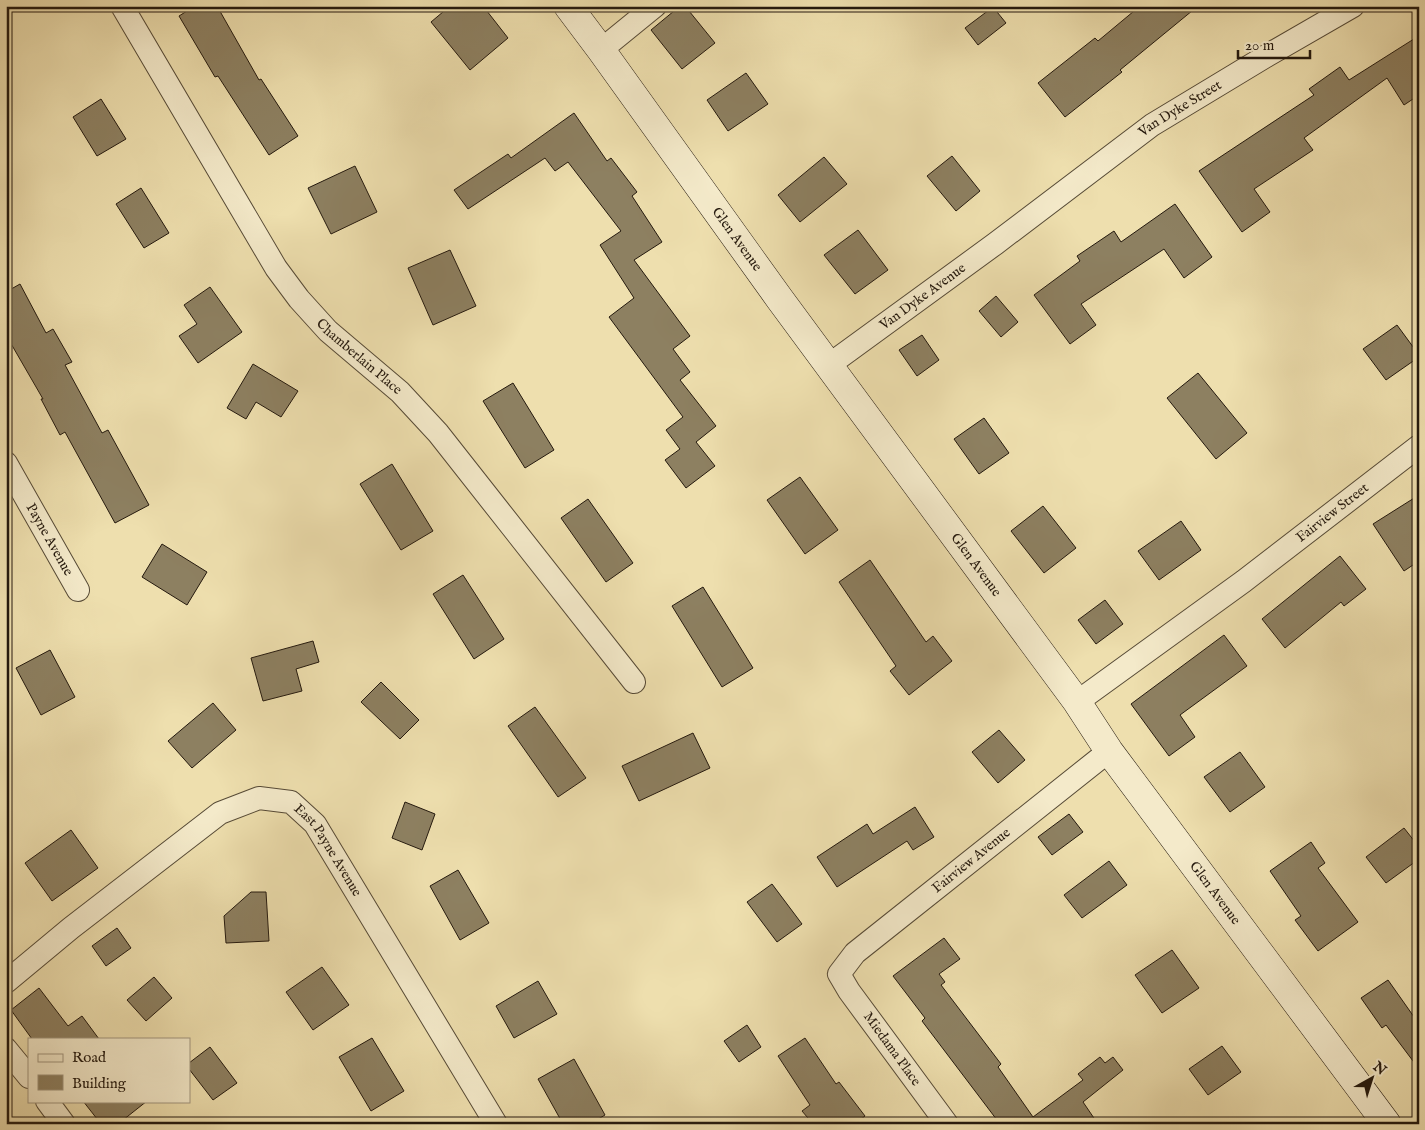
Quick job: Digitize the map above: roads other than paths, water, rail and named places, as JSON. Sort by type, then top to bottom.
[{"type":"street","name":"Chamberlain Place","points":[[122,6],[276,268],[299,299],[328,331],[400,392],[438,433],[634,682]]},
{"type":"street","name":"Glen Avenue","points":[[568,6],[1077,702],[1109,751],[1387,1124]]},
{"type":"street","points":[[601,50],[655,6]]},
{"type":"street","name":"Van Dyke Street","points":[[1017,227],[1152,124],[1352,6]]},
{"type":"street","name":"Van Dyke Avenue","points":[[829,365],[1017,227]]},
{"type":"street","name":"Fairview Street","points":[[1077,702],[1244,581],[1419,446]]},
{"type":"street","name":"Payne Avenue","points":[[6,463],[78,590]]},
{"type":"street","name":"Fairview Avenue","points":[[839,974],[855,953],[1109,751]]},
{"type":"street","name":"East Payne Avenue","points":[[6,982],[71,928],[220,813],[259,798],[291,802],[315,824],[496,1124]]},
{"type":"street","name":"Miedama Place","points":[[839,974],[849,991],[947,1124]]},
{"type":"street","points":[[6,1049],[28,1076]]},
{"type":"street","points":[[48,1102],[64,1124]]}]
